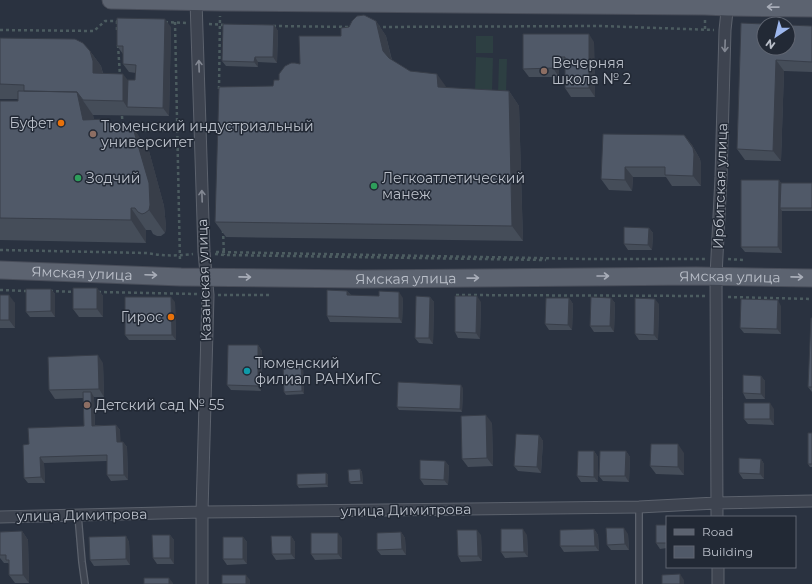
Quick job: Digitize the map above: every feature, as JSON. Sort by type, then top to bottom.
[{"type":"main road","points":[[111,0],[697,6],[728,3],[812,8]]},
{"type":"main road","name":"Ямская улица","points":[[0,270],[181,276],[359,279],[716,266],[812,278]]},
{"type":"street","name":"Казанская улица","points":[[196,1],[204,252],[208,295],[202,512],[202,584]]},
{"type":"street","name":"Ирбитская улица","points":[[717,516],[716,266],[725,30],[728,3]]},
{"type":"street","name":"улица Димитрова","points":[[0,517],[202,512],[639,507],[716,503],[812,501]]},
{"type":"street","points":[[718,568],[718,584]]},
{"type":"lane","points":[[639,507],[639,584]]},
{"type":"lane","points":[[78,515],[85,584]]},
{"type":"path","points":[[0,30],[94,31],[105,21],[124,21]]},
{"type":"path","points":[[117,21],[118,36]]},
{"type":"path","points":[[0,250],[147,253],[161,256],[180,256],[175,22],[160,22]]},
{"type":"path","points":[[219,93],[220,24],[228,25]]},
{"type":"path","points":[[266,26],[358,27]]},
{"type":"path","points":[[373,27],[601,26],[705,29]]},
{"type":"path","points":[[118,43],[121,81]]},
{"type":"path","points":[[117,130],[123,130],[122,116]]},
{"type":"path","points":[[131,130],[177,130]]},
{"type":"path","points":[[223,228],[224,256]]},
{"type":"path","points":[[204,252],[224,256],[588,261],[716,266],[749,262]]},
{"type":"path","points":[[223,252],[588,259],[716,266]]},
{"type":"path","points":[[0,290],[32,291]]},
{"type":"path","points":[[47,291],[79,292]]},
{"type":"path","points":[[95,292],[181,294]]},
{"type":"path","points":[[227,295],[274,295]]},
{"type":"path","points":[[453,295],[716,296],[812,299]]},
{"type":"shaded area","points":[[476,36],[493,36],[493,53],[476,53]]},
{"type":"shaded area","points":[[476,57],[493,58],[492,92],[475,92]]},
{"type":"shaded area","points":[[499,59],[507,59],[506,94],[498,94]]},
{"type":"building","name":"Легкоатлетический манеж","points":[[364,15],[376,21],[383,51],[389,58],[410,71],[437,74],[438,87],[509,91],[512,226],[215,222],[219,87],[273,86],[274,80],[279,80],[279,74],[285,66],[291,63],[300,64],[299,36],[341,36],[341,28],[349,27],[357,16]]},
{"type":"building","points":[[117,18],[165,19],[163,108],[127,107],[128,80],[135,80],[136,65],[123,64],[123,46],[117,46]]},
{"type":"building","points":[[741,23],[756,24],[756,56],[796,56],[796,25],[812,26],[812,62],[776,60],[773,151],[737,149]]},
{"type":"building","points":[[223,24],[274,25],[273,57],[255,57],[254,62],[222,61]]},
{"type":"building","name":"Вечерняя школа № 2","points":[[523,34],[589,34],[589,88],[565,88],[565,57],[553,57],[553,68],[523,69]]},
{"type":"building","points":[[0,38],[75,39],[83,43],[90,51],[93,61],[93,73],[123,74],[123,101],[83,100],[77,92],[24,91],[24,85],[0,84]]},
{"type":"building","name":"Зодчий","points":[[18,91],[77,92],[83,120],[107,119],[111,126],[133,128],[149,183],[149,210],[142,214],[135,208],[131,208],[131,220],[0,218],[0,101],[18,101]]},
{"type":"building","points":[[603,134],[684,135],[693,148],[693,176],[665,175],[665,167],[625,167],[625,180],[601,179]]},
{"type":"building","points":[[741,180],[779,180],[778,247],[741,247]]},
{"type":"building","points":[[781,183],[812,183],[812,208],[780,208]]},
{"type":"building","points":[[624,227],[649,228],[648,245],[624,244]]},
{"type":"building","points":[[73,288],[97,288],[97,309],[73,309]]},
{"type":"building","points":[[26,289],[51,289],[51,311],[26,312]]},
{"type":"building","points":[[327,290],[347,291],[347,295],[379,296],[379,291],[399,292],[399,318],[327,316]]},
{"type":"building","points":[[0,295],[9,295],[9,320],[0,320]]},
{"type":"building","points":[[416,296],[430,297],[429,338],[415,338]]},
{"type":"building","points":[[455,296],[477,296],[476,333],[455,332]]},
{"type":"building","points":[[125,297],[171,297],[172,335],[125,335]]},
{"type":"building","points":[[591,297],[611,298],[610,326],[590,326]]},
{"type":"building","points":[[546,298],[569,298],[568,325],[545,324]]},
{"type":"building","points":[[635,298],[655,299],[654,335],[635,334]]},
{"type":"building","points":[[741,299],[778,300],[777,329],[740,328]]},
{"type":"building","points":[[811,318],[812,387],[808,387]]},
{"type":"building","name":"Тюменский филиал РАНХиГС","points":[[228,345],[258,345],[258,386],[227,385]]},
{"type":"building","points":[[98,355],[99,389],[49,390],[48,357]]},
{"type":"building","points":[[301,363],[302,391],[284,392],[283,364]]},
{"type":"building","points":[[743,375],[761,376],[761,394],[743,393]]},
{"type":"building","points":[[398,382],[461,385],[460,409],[397,407]]},
{"type":"building","points":[[83,392],[91,392],[92,426],[116,425],[117,442],[123,442],[124,475],[107,475],[107,455],[40,457],[41,477],[24,478],[23,445],[29,444],[28,428],[84,426]]},
{"type":"building","points":[[744,403],[770,403],[770,419],[744,419]]},
{"type":"building","points":[[486,415],[487,458],[462,459],[461,416]]},
{"type":"building","points":[[808,433],[812,433],[812,464],[808,464]]},
{"type":"building","points":[[516,434],[539,435],[537,467],[514,466]]},
{"type":"building","points":[[651,444],[678,444],[678,467],[650,466]]},
{"type":"building","points":[[578,451],[594,451],[594,477],[577,476]]},
{"type":"building","points":[[600,451],[626,451],[625,476],[599,476]]},
{"type":"building","points":[[739,458],[761,459],[760,474],[739,473]]},
{"type":"building","points":[[420,460],[445,461],[444,480],[420,479]]},
{"type":"building","points":[[360,469],[361,481],[349,482],[348,470]]},
{"type":"building","points":[[326,473],[326,484],[297,485],[297,474]]},
{"type":"building","points":[[656,525],[666,525],[666,543],[656,543]]},
{"type":"building","points":[[606,528],[624,528],[625,544],[607,545]]},
{"type":"building","points":[[501,529],[523,529],[524,552],[501,552]]},
{"type":"building","points":[[594,529],[595,546],[560,546],[560,530]]},
{"type":"building","points":[[457,530],[477,530],[478,556],[458,556]]},
{"type":"building","points":[[22,531],[23,575],[9,575],[9,560],[6,560],[6,555],[0,555],[0,532]]},
{"type":"building","points":[[401,532],[402,549],[377,550],[377,533]]},
{"type":"building","points":[[311,533],[338,533],[338,554],[311,554]]},
{"type":"building","points":[[152,535],[170,535],[170,558],[153,558]]},
{"type":"building","points":[[126,536],[126,559],[90,560],[89,537]]},
{"type":"building","points":[[271,536],[291,536],[291,554],[272,554]]},
{"type":"building","points":[[223,537],[243,537],[243,559],[223,559]]},
{"type":"building","points":[[680,574],[680,584],[662,584],[662,575]]},
{"type":"building","points":[[222,575],[246,575],[246,584],[222,584]]},
{"type":"building","points":[[144,578],[169,578],[169,584],[144,584]]},
{"type":"place","name":"Вечерняя школа № 2","points":[[544,71]]},
{"type":"place","name":"Буфет","points":[[61,123]]},
{"type":"place","name":"Тюменский индустриальный университет","points":[[93,134]]},
{"type":"place","name":"Зодчий","points":[[78,178]]},
{"type":"place","name":"Легкоатлетический манеж","points":[[374,186]]},
{"type":"place","name":"Гирос","points":[[171,317]]},
{"type":"place","name":"Тюменский филиал РАНХиГС","points":[[247,371]]},
{"type":"place","name":"Детский сад № 55","points":[[87,405]]}]
